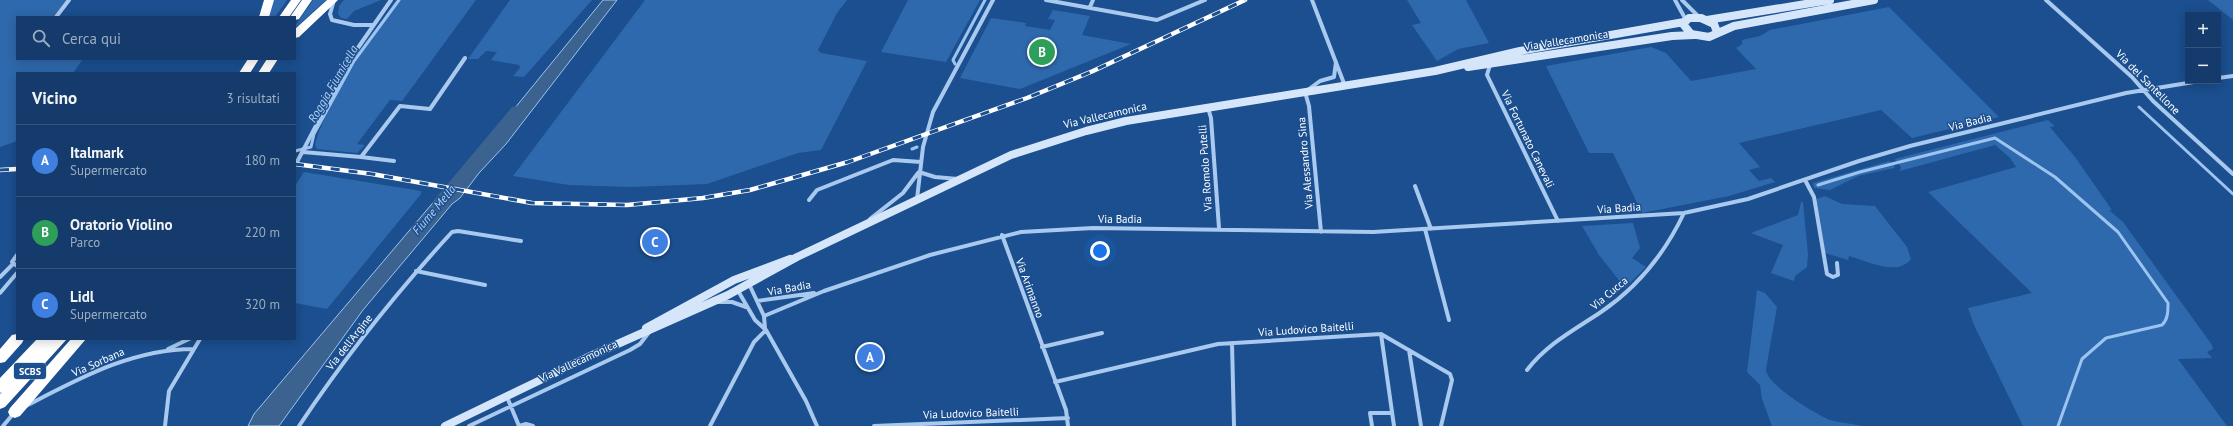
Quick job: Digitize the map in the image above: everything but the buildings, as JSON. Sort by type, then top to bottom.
[{"type":"highway","points":[[264,16],[269,0]]},
{"type":"highway","points":[[285,16],[296,0]]},
{"type":"highway","points":[[296,16],[307,0]]},
{"type":"highway","points":[[296,34],[333,0]]},
{"type":"highway","points":[[239,72],[246,60]]},
{"type":"highway","points":[[245,72],[253,60]]},
{"type":"highway","points":[[256,72],[264,60]]},
{"type":"highway","points":[[264,72],[272,60]]},
{"type":"highway","points":[[0,358],[16,340]]},
{"type":"highway","name":"SCBS","points":[[0,387],[44,340]]},
{"type":"highway","name":"SCBS","points":[[0,403],[59,340]]},
{"type":"highway","points":[[15,412],[78,340]]},
{"type":"main road","points":[[1704,19],[1830,0]]},
{"type":"main road","points":[[1704,19],[1714,24],[1717,32],[1752,23],[1874,0]]},
{"type":"main road","name":"Via Vallecamonica","points":[[1441,70],[1520,51],[1664,27],[1685,21],[1704,19]]},
{"type":"main road","points":[[1685,21],[1685,29],[1694,35]]},
{"type":"main road","name":"Via Vallecamonica","points":[[445,426],[959,179],[1030,148],[1086,130],[1207,108],[1441,70],[1490,65],[1664,37],[1694,35],[1709,37],[1717,32]]},
{"type":"main road","name":"Via Vallecamonica","points":[[606,349],[650,331],[709,303],[736,285]]},
{"type":"street","points":[[57,16],[69,0]]},
{"type":"street","points":[[333,0],[330,14],[332,20],[354,25],[373,25]]},
{"type":"street","points":[[297,162],[339,80],[373,25],[391,0]]},
{"type":"street","points":[[917,199],[919,172],[927,130],[933,112],[993,0]]},
{"type":"street","points":[[1046,0],[1157,20],[1205,0]]},
{"type":"street","points":[[1090,7],[1093,0]]},
{"type":"street","points":[[1312,0],[1345,86]]},
{"type":"street","points":[[1675,0],[1685,21]]},
{"type":"street","points":[[1682,0],[1690,10],[1704,19]]},
{"type":"street","name":"Via del Santellone","points":[[2048,1],[2132,77],[2142,90],[2233,174]]},
{"type":"street","points":[[361,156],[400,106],[430,109],[465,58]]},
{"type":"street","points":[[1305,92],[1320,81],[1334,77],[1336,62]]},
{"type":"street","name":"Via Fortunato Canevali","points":[[1490,65],[1487,74],[1558,220]]},
{"type":"street","points":[[2221,78],[2233,76]]},
{"type":"street","name":"Via Badia","points":[[764,316],[824,291],[930,255],[1002,236],[1065,228],[1219,228],[1321,232],[1430,229],[1684,213],[1748,199],[1859,161],[1910,146],[2142,90],[2185,83]]},
{"type":"street","name":"Via Alessandro Sina","points":[[1305,92],[1309,106],[1321,232]]},
{"type":"street","name":"Via Romolo Putelli","points":[[1207,108],[1211,118],[1219,228]]},
{"type":"street","points":[[303,152],[361,156],[394,161]]},
{"type":"street","points":[[809,200],[817,190],[894,160],[921,162]]},
{"type":"street","points":[[919,172],[935,177],[959,179]]},
{"type":"street","points":[[858,228],[903,193],[919,172]]},
{"type":"street","points":[[1805,180],[1814,197],[1827,274],[1833,277],[1838,275],[1837,263]]},
{"type":"street","points":[[1415,186],[1430,229]]},
{"type":"street","name":"Via Cucca","points":[[1527,370],[1548,348],[1619,299],[1655,263],[1672,239],[1684,213]]},
{"type":"street","points":[[1425,229],[1449,320]]},
{"type":"street","name":"Via dell'Argine","points":[[299,426],[326,385],[416,271],[452,232],[458,231],[522,242]]},
{"type":"street","name":"Via Arimanno","points":[[1002,236],[1068,418],[1068,426]]},
{"type":"street","points":[[0,277],[15,265],[12,260],[16,257]]},
{"type":"street","points":[[416,271],[485,284]]},
{"type":"street","points":[[0,293],[16,274]]},
{"type":"street","points":[[747,280],[764,316],[766,330]]},
{"type":"street","points":[[736,285],[747,308],[755,320],[766,330],[804,397],[817,426]]},
{"type":"street","name":"Via Badia","points":[[757,301],[824,291]]},
{"type":"street","points":[[709,303],[732,302],[747,308]]},
{"type":"street","points":[[710,426],[754,342],[766,330]]},
{"type":"street","name":"Via Vallecamonica","points":[[469,426],[630,350],[640,344],[650,331]]},
{"type":"street","points":[[1042,347],[1102,333]]},
{"type":"street","points":[[1381,334],[1450,374],[1452,380],[1441,426]]},
{"type":"street","points":[[1381,334],[1394,426]]},
{"type":"street","name":"Via Ludovico Baitelli","points":[[1055,382],[1218,344],[1381,334]]},
{"type":"street","points":[[162,351],[187,340]]},
{"type":"street","points":[[165,426],[169,391],[199,340]]},
{"type":"street","points":[[1232,343],[1234,426]]},
{"type":"street","name":"Via Sorbana","points":[[15,412],[119,361],[162,351],[194,349]]},
{"type":"street","points":[[1409,350],[1421,426]]},
{"type":"street","points":[[507,397],[519,426],[526,424],[533,426]]},
{"type":"street","points":[[3,426],[15,412]]},
{"type":"street","points":[[1372,426],[1370,413],[1392,413]]},
{"type":"street","name":"Via Ludovico Baitelli","points":[[874,426],[1068,418]]},
{"type":"shaded area","points":[[0,0],[67,0],[54,16],[16,16],[16,60],[82,60],[74,72],[16,72],[16,141],[0,147]]},
{"type":"shaded area","points":[[273,0],[287,0],[276,16],[268,16]]},
{"type":"shaded area","points":[[313,0],[326,0],[296,27],[296,25]]},
{"type":"shaded area","points":[[344,0],[381,0],[354,11],[347,19],[341,18],[338,14],[339,6]]},
{"type":"shaded area","points":[[396,0],[476,0],[402,101],[390,100],[357,144],[365,145],[357,153],[317,149],[315,145],[321,126],[330,108],[364,47]]},
{"type":"shaded area","points":[[510,0],[592,0],[524,77],[513,76],[520,68],[519,65],[491,60],[497,52],[486,51],[478,59],[468,59]]},
{"type":"shaded area","points":[[645,0],[847,0],[837,13],[818,50],[821,53],[867,61],[821,150],[798,153],[707,184],[631,187],[569,185],[513,176]]},
{"type":"shaded area","points":[[908,0],[980,0],[946,62],[881,52]]},
{"type":"shaded area","points":[[1407,0],[1466,0],[1489,43],[1458,49],[1437,61],[1412,25],[1421,23]]},
{"type":"shaded area","points":[[2208,0],[2233,0],[2233,20]]},
{"type":"shaded area","points":[[1889,7],[1999,117],[1912,138],[1881,110],[1739,143],[1760,167],[1749,170],[1759,181],[1771,178],[1775,182],[1729,196],[1642,213],[1613,153],[1589,153],[1546,66],[1651,47],[1666,53],[1691,81],[1756,69],[1736,48],[1742,44],[1742,40],[1760,36],[1770,30]]},
{"type":"shaded area","points":[[1053,10],[1090,16],[1082,35],[1131,44],[1020,89],[960,78],[991,18],[1026,23],[1025,26],[1050,30],[1055,20],[1048,19]]},
{"type":"shaded area","points":[[2048,120],[2055,126],[2050,127],[2075,157],[2112,210],[2109,210],[2123,222],[2212,345],[2213,349],[2207,352],[2212,358],[2178,359],[2227,426],[2023,426],[1974,325],[1968,308],[2032,293],[1928,192],[2016,167],[2010,158],[1995,145],[1900,171],[1901,167],[1895,159]]},
{"type":"shaded area","points":[[1889,161],[1895,166],[1894,168],[1858,176],[1830,190],[1814,188],[1813,183]]},
{"type":"shaded area","points":[[304,172],[421,191],[421,194],[327,309],[296,303],[296,184]]},
{"type":"shaded area","points":[[1825,196],[1842,204],[1875,206],[1907,247],[1911,259],[1898,267],[1890,267],[1873,264],[1849,256],[1848,260],[1825,253],[1816,199]]},
{"type":"shaded area","points":[[1801,202],[1803,202],[1808,254],[1807,267],[1795,276],[1794,281],[1771,273],[1783,245],[1751,233],[1798,215]]},
{"type":"shaded area","points":[[1633,223],[1640,248],[1632,258],[1646,267],[1625,288],[1599,255],[1582,226]]},
{"type":"shaded area","points":[[1757,290],[1765,293],[1777,307],[1766,369],[1768,376],[1783,391],[1823,417],[1834,421],[1861,426],[1772,426],[1762,399],[1760,385],[1747,372]]},
{"type":"water","points":[[603,0],[617,0],[506,144],[479,173],[460,198],[452,204],[363,310],[279,426],[248,426],[254,414],[442,192],[462,181],[487,146],[501,131],[510,114]]},
{"type":"waterway","name":"Roggia Fiumicella","points":[[296,151],[311,147],[314,134],[354,61],[399,0]]},
{"type":"waterway","points":[[955,64],[953,60],[985,0]]},
{"type":"waterway","points":[[2139,107],[2233,194]]},
{"type":"waterway","name":"Fiume Mella","points":[[441,203],[518,111]]},
{"type":"waterway","points":[[1818,185],[1860,172],[1995,138],[2055,177],[2118,232],[2168,303],[2167,318],[2162,325],[2106,338],[2082,359],[2058,426]]},
{"type":"waterway","points":[[912,149],[917,147]]},
{"type":"railway","points":[[296,164],[372,174],[532,203],[627,205],[703,198],[750,190],[848,162],[1027,98],[1093,71],[1245,0]]},
{"type":"railway","points":[[0,170],[16,169]]},
{"type":"place","name":"Oratorio Violino","points":[[1042,52]]},
{"type":"place","name":"Lidl","points":[[655,242]]},
{"type":"place","name":"Italmark","points":[[870,357]]}]
